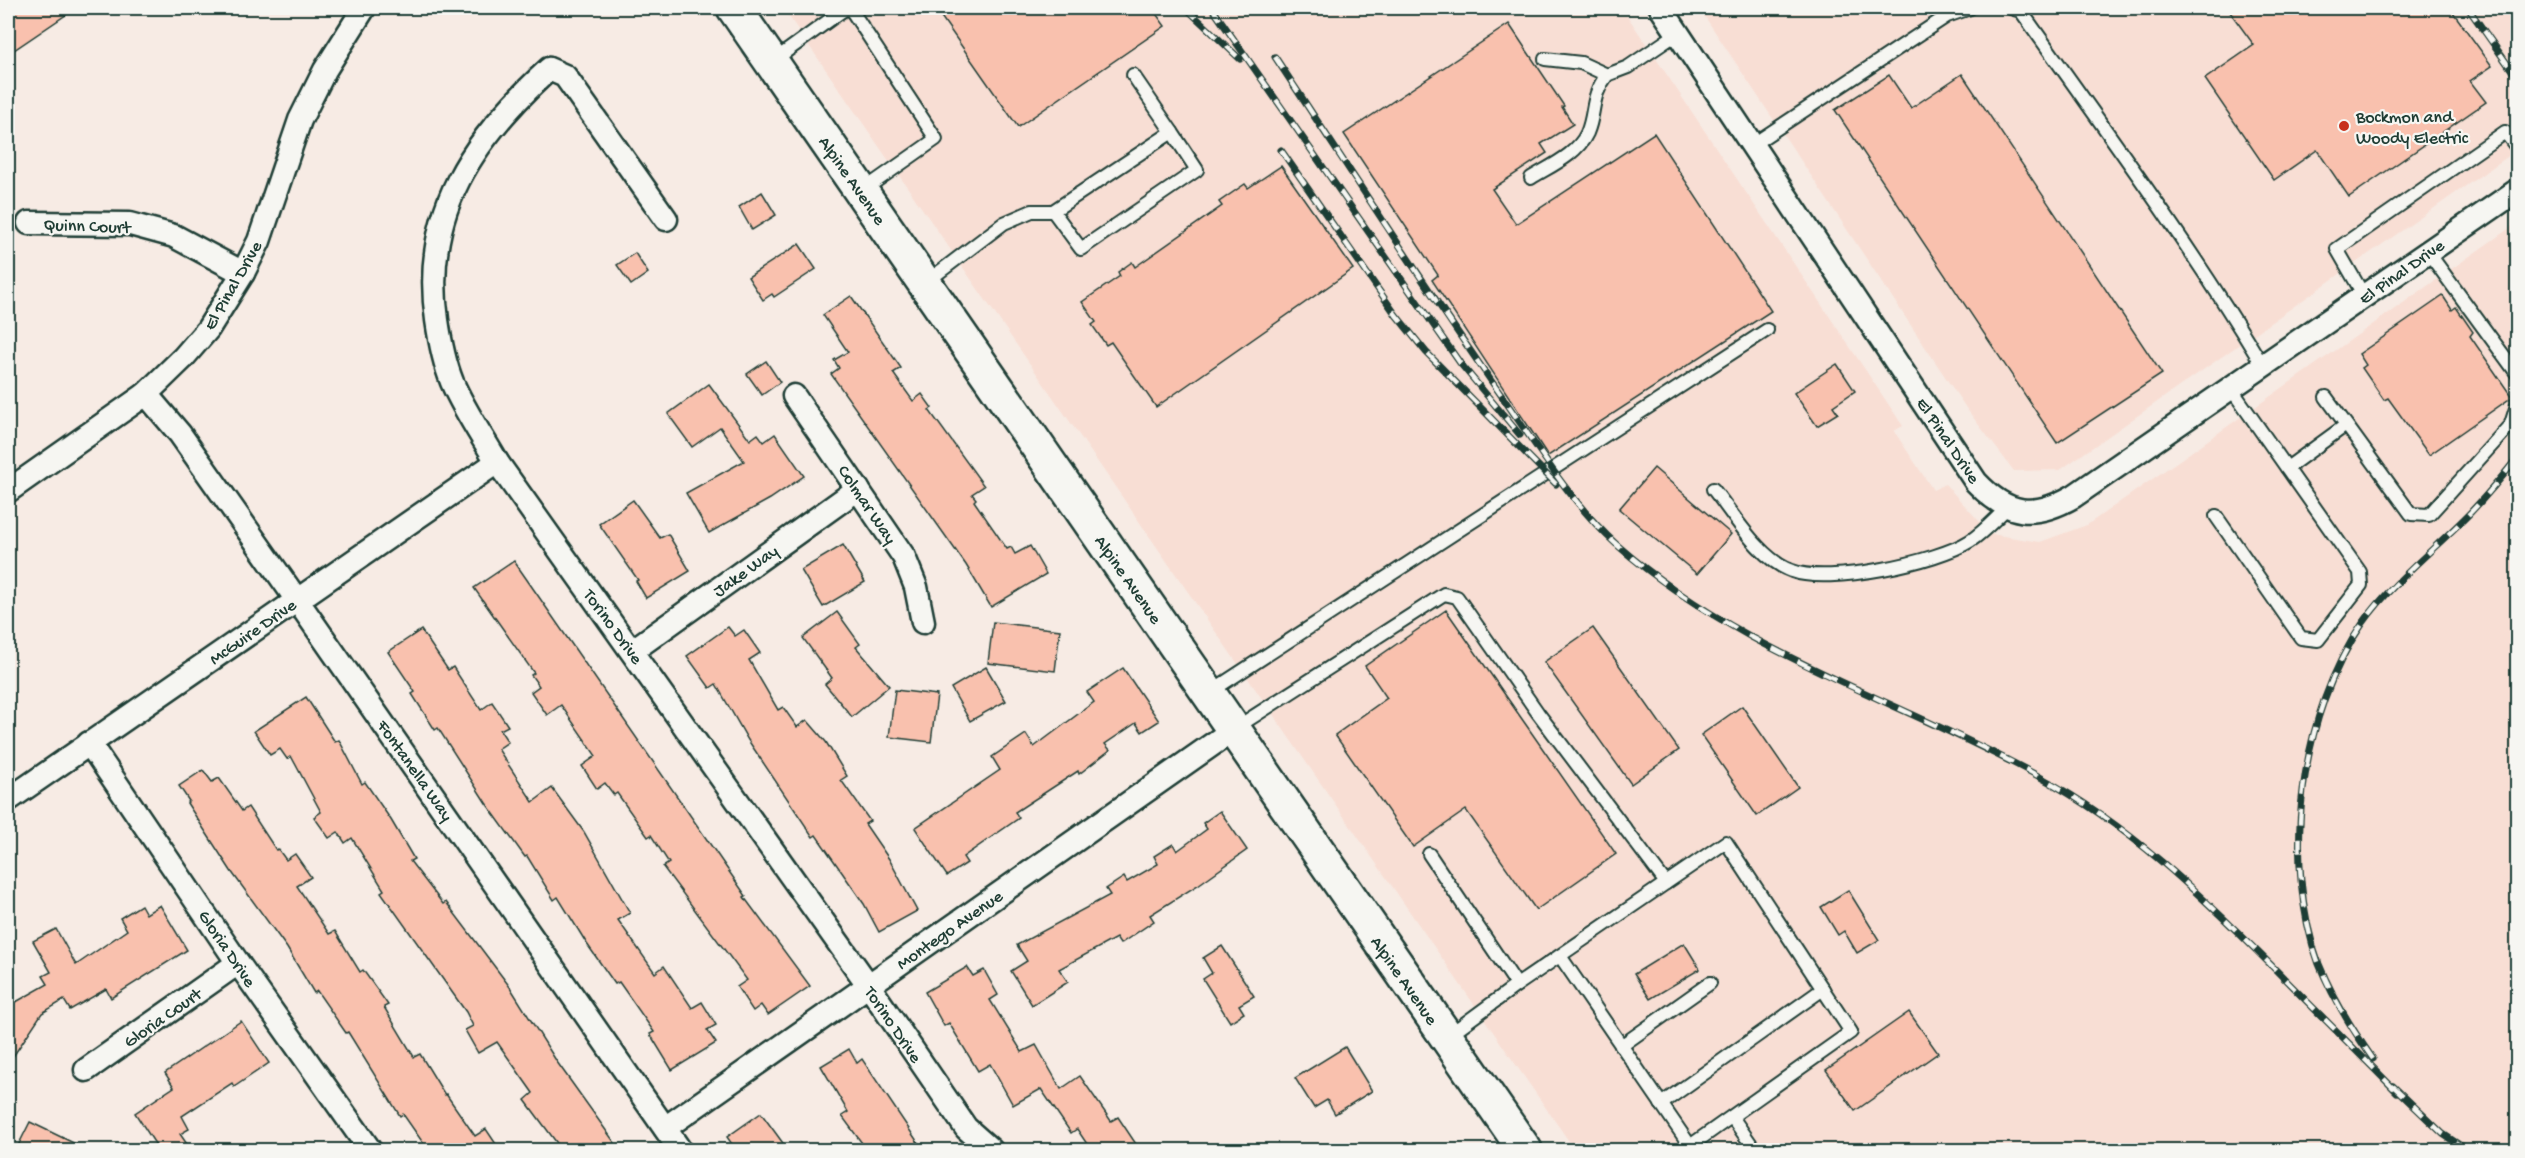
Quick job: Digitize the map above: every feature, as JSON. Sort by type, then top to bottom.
[{"type":"street","name":"Alpine Avenue","points":[[734,8],[1445,1038],[1525,1150]]},
{"type":"street","name":"El Pinal Drive","points":[[1661,8],[1976,482],[1991,498],[2008,507],[2025,512],[2046,510],[2057,506],[2517,190]]},
{"type":"street","name":"El Pinal Drive","points":[[8,491],[146,394],[183,358],[208,329],[243,273],[259,241],[300,120],[354,10]]},
{"type":"street","name":"Torino Drive","points":[[666,219],[565,76],[549,69],[487,132],[442,215],[435,251],[433,295],[441,347],[453,382],[497,462],[869,986],[966,1128],[991,1150]]},
{"type":"street","name":"Quinn Court","points":[[29,223],[130,224],[174,236],[243,273]]},
{"type":"street","name":"Fontanella Way","points":[[146,394],[180,435],[297,600],[680,1150]]},
{"type":"street","name":"Colmar Way","points":[[794,396],[904,557],[916,586],[923,622]]},
{"type":"street","name":"McGuire Drive","points":[[8,800],[497,462]]},
{"type":"street","name":"Jake Way","points":[[632,651],[858,489]]},
{"type":"street","name":"Montego Avenue","points":[[665,1128],[1233,730]]},
{"type":"street","name":"Gloria Drive","points":[[89,743],[238,963],[370,1150]]},
{"type":"street","name":"Gloria Court","points":[[86,1070],[238,963]]},
{"type":"lane","points":[[772,62],[848,8],[936,139],[861,192]]},
{"type":"lane","points":[[1752,145],[1947,16],[1970,8]]},
{"type":"lane","points":[[2011,8],[2021,11],[2174,224],[2223,298],[2263,366]]},
{"type":"lane","points":[[1531,178],[1573,152],[1587,134],[1598,87],[1606,75],[1628,67],[1678,33]]},
{"type":"lane","points":[[1545,59],[1581,63],[1606,75]]},
{"type":"lane","points":[[1053,212],[1081,249],[1197,170],[1133,75]]},
{"type":"lane","points":[[925,283],[1004,223],[1032,211],[1053,212],[1172,132]]},
{"type":"lane","points":[[2364,296],[2337,249],[2505,132],[2517,149]]},
{"type":"lane","points":[[2428,252],[2517,375]]},
{"type":"lane","points":[[1208,694],[1767,330]]},
{"type":"lane","points":[[2216,516],[2301,638],[2318,640],[2361,585],[2360,572],[2230,387]]},
{"type":"lane","points":[[2326,397],[2411,514],[2429,515],[2511,424],[2517,402]]},
{"type":"lane","points":[[2287,468],[2346,425]]},
{"type":"lane","points":[[1713,489],[1765,555],[1791,571],[1817,577],[1861,572],[1917,561],[1953,549],[1970,541],[2008,507]]},
{"type":"lane","points":[[1233,730],[1444,594],[1457,597],[1538,713],[1666,883]]},
{"type":"lane","points":[[1445,1038],[1517,985],[1726,842],[1851,1032],[1692,1148],[1560,956]]},
{"type":"lane","points":[[1428,854],[1517,985]]},
{"type":"lane","points":[[1621,1046],[1710,983]]},
{"type":"lane","points":[[1661,1104],[1823,989]]},
{"type":"lane","points":[[1732,1117],[1755,1150]]},
{"type":"shaded area","points":[[783,8],[1622,8],[1903,426],[1894,431],[1933,490],[1945,484],[1991,534],[2040,542],[2087,525],[2517,223],[2517,1150],[1575,1150]]},
{"type":"shaded area","points":[[1699,8],[2517,8],[2517,150],[2060,470],[2014,471],[1966,408]]},
{"type":"building","points":[[8,8],[76,8],[8,54]]},
{"type":"building","points":[[935,8],[1152,8],[1165,26],[1018,127]]},
{"type":"building","name":"Bockmon and Woody Electric","points":[[2227,8],[2450,8],[2492,66],[2470,81],[2486,102],[2349,197],[2317,150],[2274,180],[2205,79],[2254,45]]},
{"type":"building","points":[[1509,24],[1564,106],[1562,107],[1573,124],[1541,144],[1547,153],[1492,189],[1516,224],[1654,133],[1771,311],[1548,456],[1432,280],[1438,275],[1344,134]]},
{"type":"building","points":[[1962,74],[2162,374],[2057,443],[1835,110],[1889,75],[1911,108]]},
{"type":"building","points":[[1281,166],[1353,269],[1156,407],[1111,342],[1106,345],[1092,325],[1096,322],[1082,302],[1120,276],[1118,272],[1132,262],[1135,267],[1222,206],[1219,202],[1245,184],[1248,188]]},
{"type":"building","points":[[762,192],[776,215],[752,230],[739,207]]},
{"type":"building","points":[[799,244],[816,269],[774,297],[772,294],[763,300],[748,277]]},
{"type":"building","points":[[635,253],[648,273],[631,285],[617,265]]},
{"type":"building","points":[[851,296],[901,368],[893,373],[913,401],[922,394],[932,408],[929,410],[984,486],[972,494],[976,499],[974,501],[1007,549],[1011,547],[1015,554],[1030,546],[1046,574],[991,607],[966,565],[831,374],[839,368],[834,360],[848,352],[823,315]]},
{"type":"building","points":[[2443,296],[2452,310],[2456,307],[2473,332],[2470,336],[2512,397],[2429,455],[2388,398],[2384,400],[2362,368],[2366,365],[2359,354]]},
{"type":"building","points":[[766,361],[780,382],[762,395],[747,374]]},
{"type":"building","points":[[1837,364],[1855,391],[1833,406],[1838,413],[1817,426],[1794,393]]},
{"type":"building","points":[[709,384],[750,440],[758,434],[764,442],[775,434],[804,476],[770,499],[709,533],[686,493],[744,461],[720,427],[692,447],[668,414]]},
{"type":"building","points":[[1654,468],[1731,534],[1697,574],[1619,509]]},
{"type":"building","points":[[633,500],[660,538],[668,534],[690,571],[646,598],[636,581],[638,580],[599,524]]},
{"type":"building","points":[[843,545],[865,582],[823,607],[801,570]]},
{"type":"building","points":[[514,561],[746,896],[744,897],[810,986],[768,1015],[761,1005],[753,1011],[737,987],[747,980],[663,867],[669,863],[651,835],[648,837],[617,793],[614,795],[605,783],[597,789],[582,766],[596,756],[561,705],[547,715],[531,692],[539,686],[531,675],[534,673],[474,588]]},
{"type":"building","points":[[1446,610],[1616,854],[1536,910],[1466,810],[1413,847],[1335,735],[1387,698],[1365,666]]},
{"type":"building","points":[[837,612],[860,644],[856,647],[889,686],[852,717],[825,684],[832,678],[803,638]]},
{"type":"building","points":[[993,622],[1060,630],[1055,671],[988,663]]},
{"type":"building","points":[[728,627],[735,636],[744,630],[760,653],[749,660],[778,710],[783,707],[797,727],[807,720],[826,742],[847,776],[841,780],[870,821],[865,824],[889,859],[917,911],[879,932],[864,904],[816,835],[813,837],[748,740],[716,684],[710,688],[687,656]]},
{"type":"building","points":[[1593,628],[1679,750],[1631,784],[1544,662]]},
{"type":"building","points":[[421,630],[448,670],[453,667],[481,710],[492,702],[508,726],[500,730],[508,742],[498,749],[533,802],[552,788],[584,832],[630,913],[618,920],[655,973],[664,966],[692,1008],[702,1002],[716,1025],[707,1030],[716,1043],[672,1070],[650,1034],[654,1032],[619,982],[615,984],[558,897],[554,900],[527,856],[525,857],[486,803],[438,728],[435,730],[412,694],[415,692],[388,652]]},
{"type":"building","points":[[986,667],[1006,701],[970,721],[951,688]]},
{"type":"building","points":[[1123,668],[1159,721],[1142,732],[1136,723],[1105,744],[1110,750],[1079,774],[1078,771],[1015,812],[1019,818],[963,857],[967,863],[947,876],[915,828],[1000,770],[992,757],[1026,734],[1034,747],[1094,702],[1087,692]]},
{"type":"building","points":[[895,690],[937,695],[931,742],[889,737]]},
{"type":"building","points":[[306,697],[335,742],[339,740],[362,784],[365,782],[391,820],[414,859],[410,861],[443,904],[446,902],[510,987],[557,1062],[615,1143],[604,1150],[562,1150],[525,1100],[533,1093],[497,1042],[478,1053],[465,1030],[473,1026],[466,1012],[381,892],[384,890],[352,838],[345,843],[338,832],[329,838],[314,817],[321,812],[291,756],[287,759],[280,749],[270,755],[254,731]]},
{"type":"building","points":[[1742,706],[1798,787],[1757,816],[1701,735]]},
{"type":"building","points":[[203,770],[212,782],[219,778],[242,811],[248,807],[276,850],[278,849],[286,860],[295,854],[311,877],[297,886],[329,934],[335,931],[360,972],[363,970],[388,1005],[384,1007],[414,1057],[420,1054],[445,1095],[475,1136],[486,1129],[500,1150],[428,1150],[403,1114],[400,1116],[348,1032],[346,1033],[317,991],[314,993],[287,948],[231,871],[187,803],[189,801],[179,786]]},
{"type":"building","points":[[1220,811],[1247,850],[1150,915],[1154,921],[1120,944],[1116,938],[1059,969],[1068,982],[1032,1005],[1011,971],[1027,961],[1017,945],[1110,895],[1106,889],[1124,877],[1127,882],[1158,864],[1154,856],[1173,844],[1177,851],[1207,829],[1203,823]]},
{"type":"building","points":[[1848,890],[1879,940],[1857,953],[1844,931],[1838,935],[1821,907]]},
{"type":"building","points":[[141,905],[146,914],[160,905],[187,950],[111,998],[106,989],[70,1010],[64,1000],[42,1013],[8,1064],[8,996],[16,1002],[48,984],[43,976],[51,972],[33,941],[56,929],[76,965],[127,930],[120,918]]},
{"type":"building","points":[[1684,943],[1700,969],[1650,999],[1634,974]]},
{"type":"building","points":[[1222,946],[1254,996],[1239,1005],[1244,1013],[1230,1022],[1203,979],[1212,973],[1203,958]]},
{"type":"building","points":[[967,967],[973,976],[984,970],[998,995],[990,1000],[1022,1052],[1036,1045],[1061,1089],[1080,1076],[1111,1121],[1118,1117],[1140,1150],[1091,1150],[1077,1129],[1071,1133],[1041,1089],[1013,1105],[990,1064],[978,1071],[949,1023],[944,1026],[925,992]]},
{"type":"building","points":[[1909,1012],[1938,1053],[1855,1111],[1826,1070]]},
{"type":"building","points":[[241,1021],[269,1063],[234,1087],[232,1083],[182,1116],[189,1129],[180,1134],[191,1150],[159,1150],[135,1113],[174,1087],[165,1073]]},
{"type":"building","points":[[1345,1047],[1372,1091],[1335,1114],[1327,1100],[1314,1108],[1295,1078]]},
{"type":"building","points":[[849,1049],[857,1063],[862,1059],[923,1150],[867,1150],[842,1116],[848,1112],[821,1066]]},
{"type":"building","points":[[761,1113],[788,1150],[736,1150],[727,1137]]},
{"type":"building","points":[[30,1122],[88,1150],[16,1150]]},
{"type":"railway","points":[[1186,8],[1240,59]]},
{"type":"railway","points":[[1212,8],[1460,363],[1520,435]]},
{"type":"railway","points":[[2468,8],[2518,79]]},
{"type":"railway","points":[[1275,57],[1415,269],[1541,453],[1569,492],[1599,528],[1616,544],[1664,583],[1715,616],[1768,646],[1986,749],[2040,777],[2104,816],[2162,862],[2217,912],[2397,1092]]},
{"type":"railway","points":[[1281,150],[1396,315],[1426,352],[1556,484]]},
{"type":"railway","points":[[2373,1059],[2350,1025],[2330,989],[2319,964],[2307,924],[2301,880],[2300,835],[2303,789],[2311,744],[2324,700],[2341,659],[2363,623],[2387,593],[2470,513],[2518,457]]},
{"type":"railway","points":[[2393,1086],[2443,1134],[2467,1150]]},
{"type":"place","name":"Bockmon and Woody Electric","points":[[2344,126]]}]
